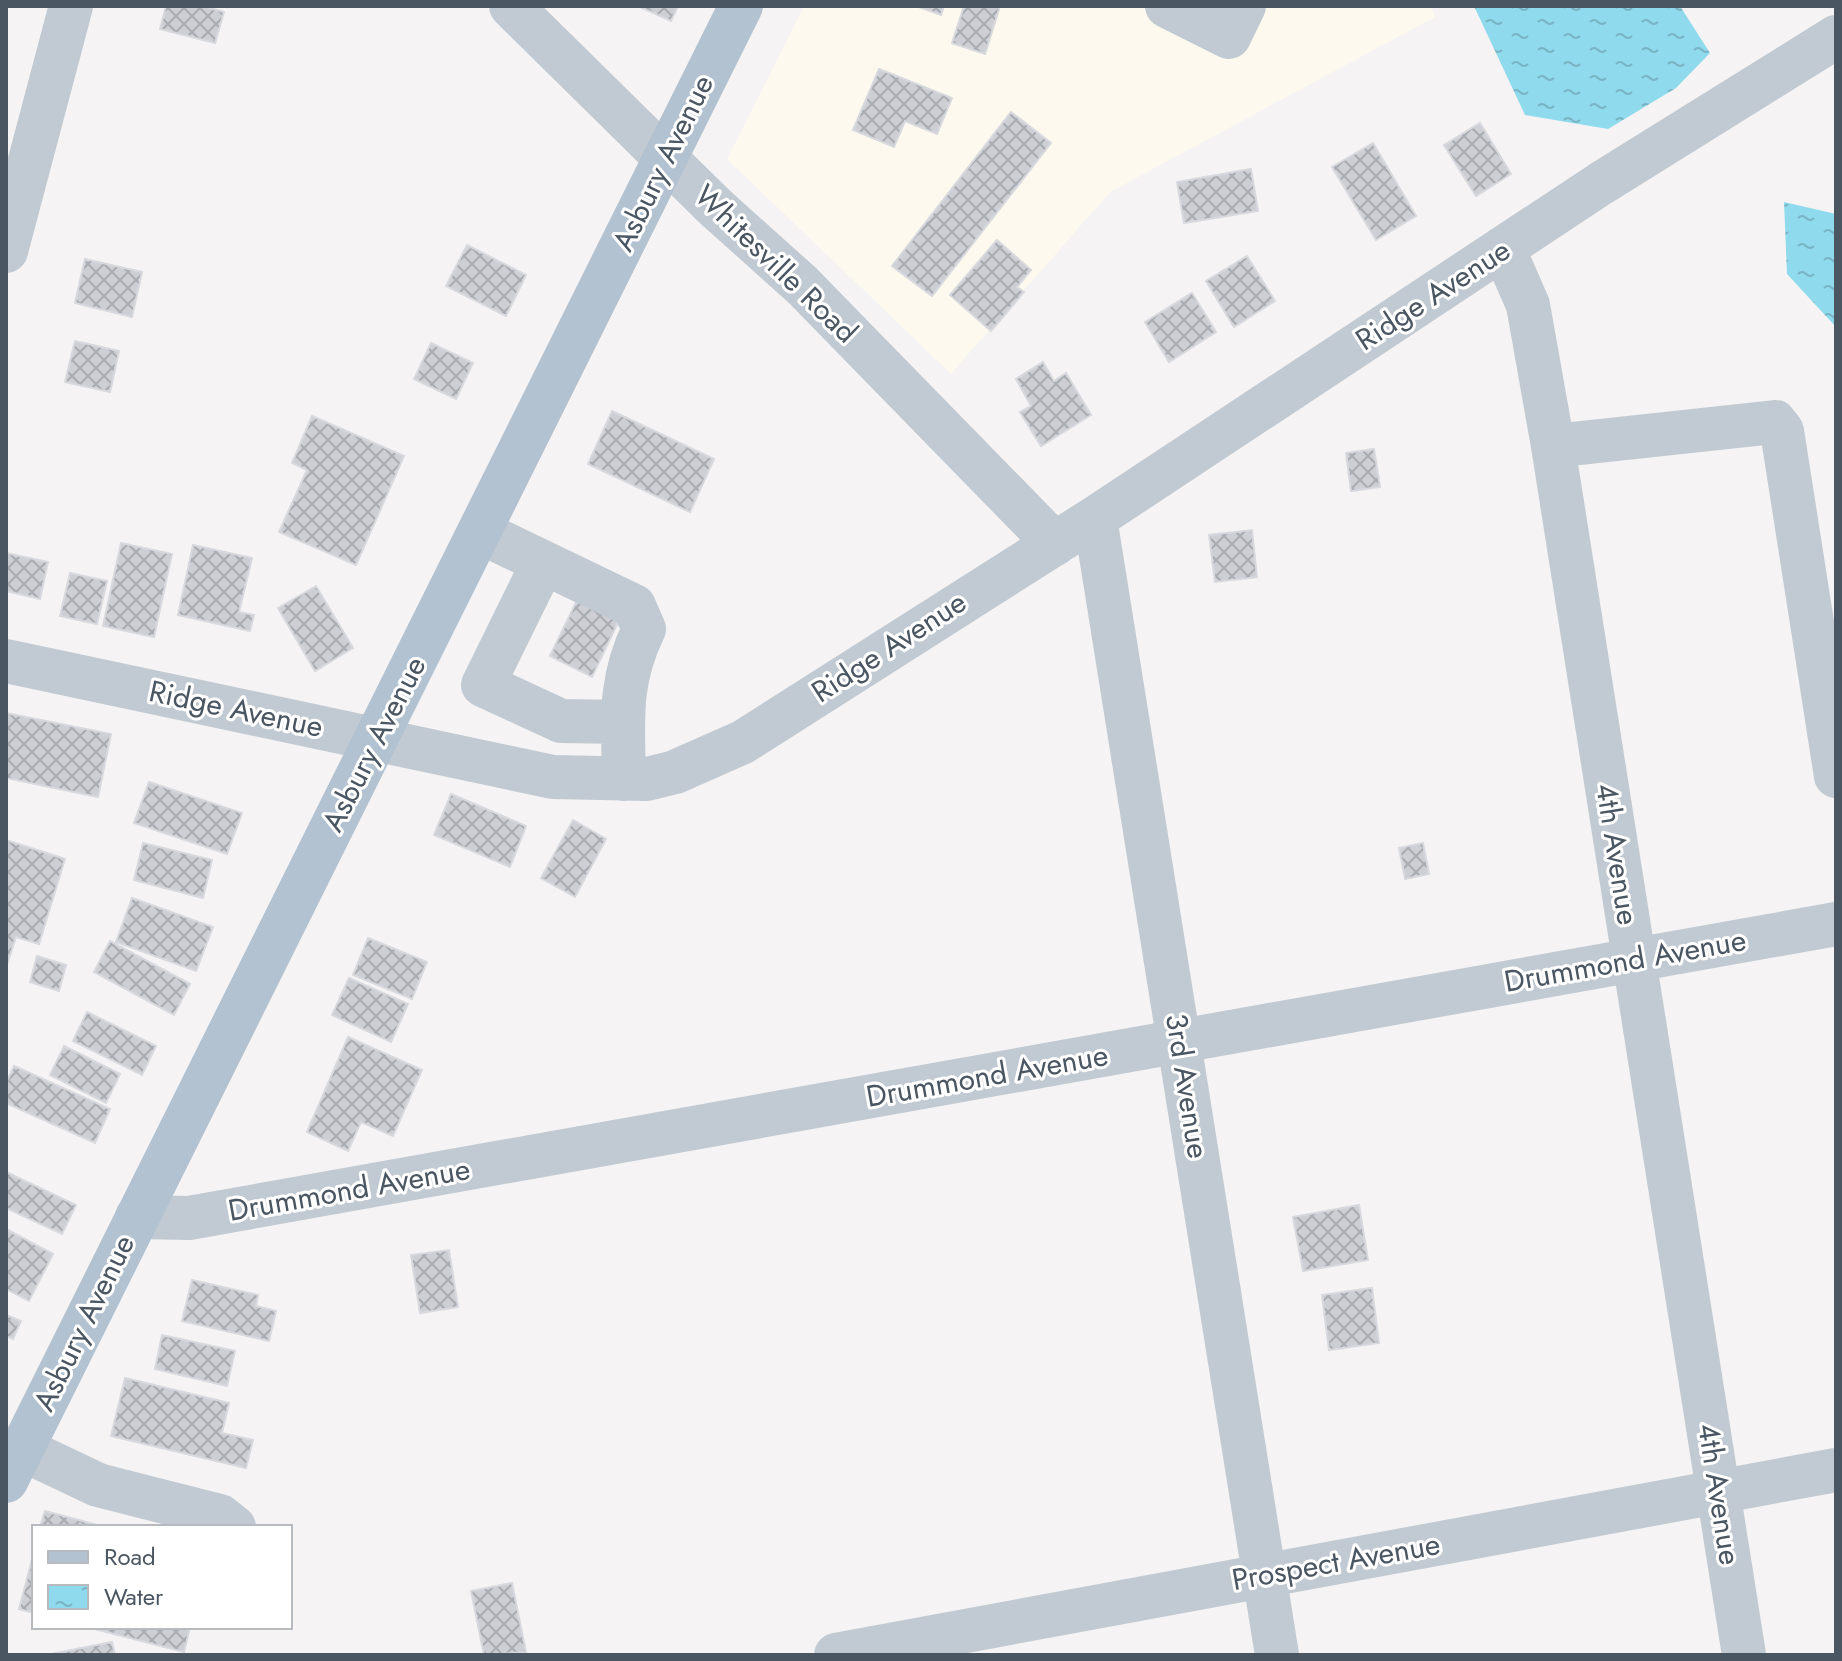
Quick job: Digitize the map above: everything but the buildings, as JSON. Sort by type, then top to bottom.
[{"type":"main road","name":"Asbury Avenue","points":[[14,1465],[741,6]]},
{"type":"street","points":[[6,251],[20,138],[71,6]]},
{"type":"street","name":"Whitesville Road","points":[[511,6],[665,158],[802,285],[1055,544]]},
{"type":"street","points":[[1167,6],[1229,37],[1244,6]]},
{"type":"street","name":"Ridge Avenue","points":[[6,661],[553,777],[647,779],[675,772],[743,742],[1095,518],[1503,248],[1836,37]]},
{"type":"street","name":"4th Avenue","points":[[1503,248],[1528,305],[1553,446],[1744,1655]]},
{"type":"street","points":[[1553,446],[1775,422],[1782,431],[1836,776]]},
{"type":"street","name":"3rd Avenue","points":[[1095,518],[1277,1655]]},
{"type":"street","points":[[480,532],[634,606],[644,629],[628,661],[623,722],[624,779]]},
{"type":"street","points":[[543,563],[483,685],[561,721],[623,722]]},
{"type":"street","name":"Drummond Avenue","points":[[137,1217],[189,1218],[1836,924]]},
{"type":"street","points":[[14,1465],[220,1516],[231,1525]]},
{"type":"street","name":"Prospect Avenue","points":[[836,1655],[1836,1470]]},
{"type":"shaded area","points":[[804,6],[1431,6],[1435,17],[1110,192],[951,374],[727,159]]},
{"type":"water","points":[[1474,6],[1680,6],[1710,53],[1676,88],[1608,129],[1525,115]]},
{"type":"water","points":[[1784,202],[1836,214],[1836,327],[1787,274]]}]
